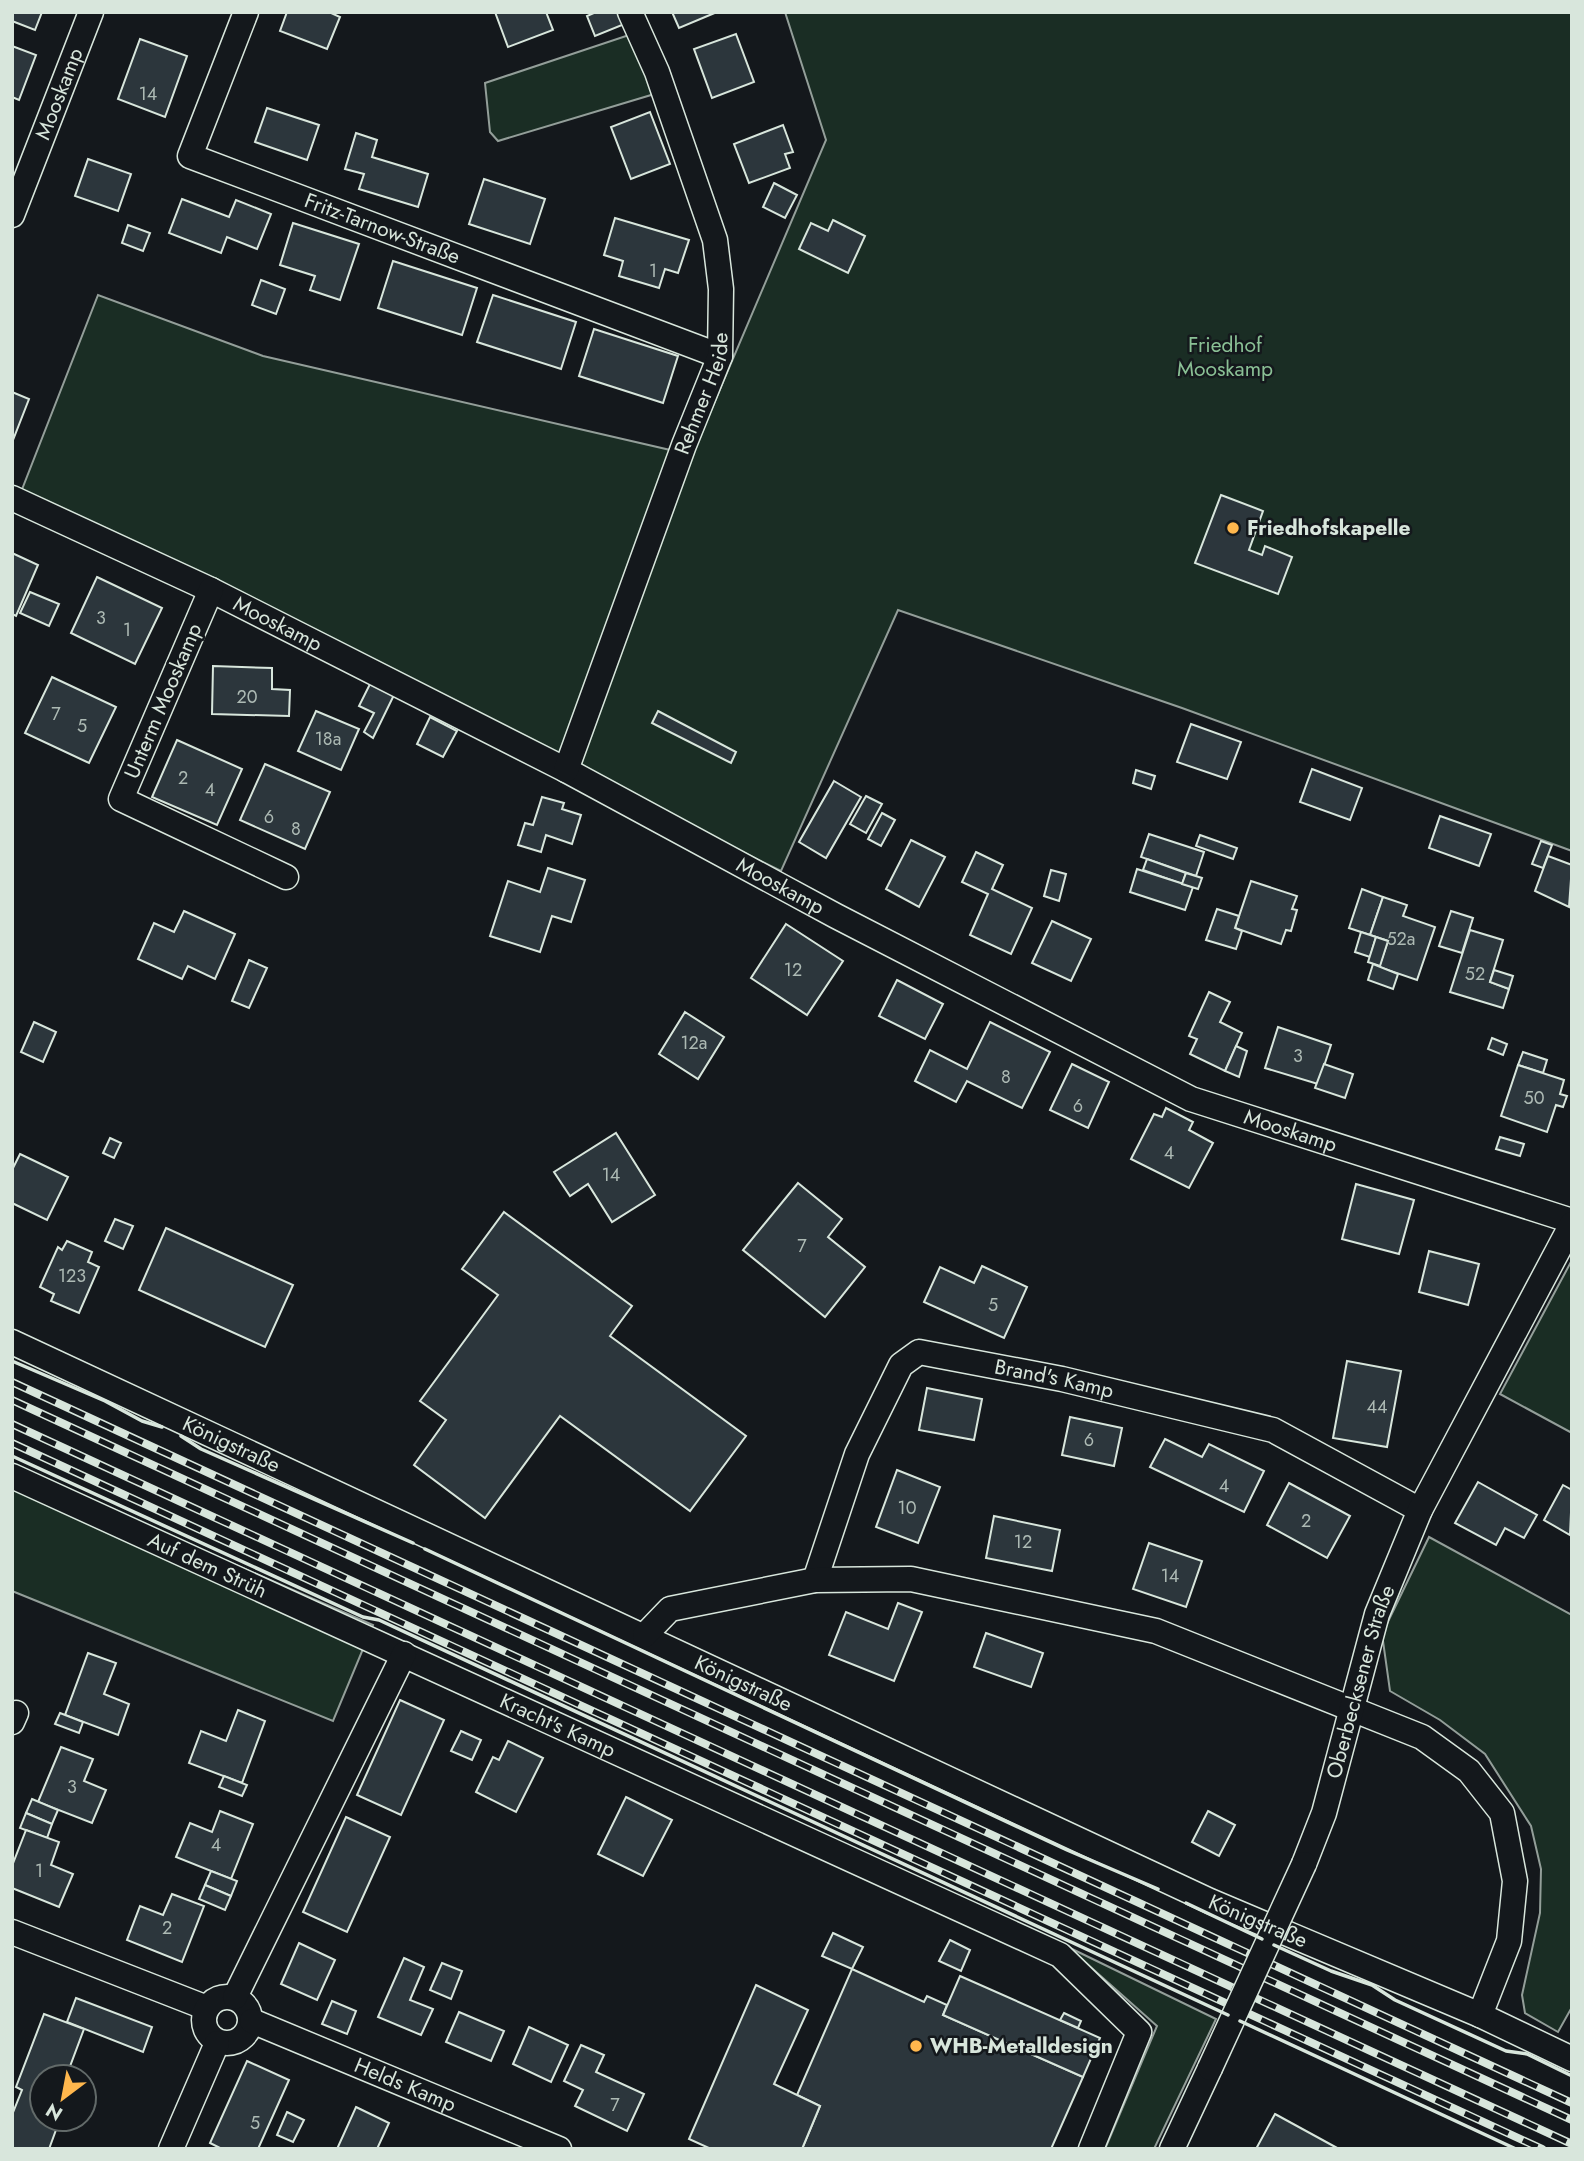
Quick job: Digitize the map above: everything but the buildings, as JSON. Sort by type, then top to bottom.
[{"type":"street","name":"Mooskamp","points":[[12,215],[91,12]]},
{"type":"street","name":"Fritz-Tarnow-Straße","points":[[246,12],[190,156],[720,356]]},
{"type":"street","name":"Rehmer Heide","points":[[566,770],[684,445],[720,356],[721,289],[715,240],[657,72],[630,12]]},
{"type":"street","name":"Mooskamp","points":[[12,498],[211,590],[566,770],[836,916],[1191,1099],[1572,1222]]},
{"type":"street","name":"Unterm Mooskamp","points":[[211,590],[121,799],[286,877]]},
{"type":"street","name":"Oberbecksener Straße","points":[[1172,2149],[1304,1864],[1324,1813],[1377,1614],[1420,1510],[1572,1222]]},
{"type":"street","name":"Königstraße","points":[[12,1342],[292,1476],[645,1635],[1210,1901],[1480,2015],[1572,2059]]},
{"type":"street","name":"Brand's Kamp","points":[[815,1580],[857,1454],[901,1365],[919,1352],[1062,1379],[1273,1430],[1420,1510]]},
{"type":"street","name":"Auf dem Strüh","points":[[12,1476],[404,1654]]},
{"type":"street","points":[[645,1635],[670,1609],[815,1580],[911,1578],[1156,1631],[1422,1737],[1469,1771],[1502,1812],[1515,1881],[1514,1893],[1508,1941],[1480,2015]]},
{"type":"street","points":[[235,1997],[404,1654]]},
{"type":"street","name":"Kracht's Kamp","points":[[404,1654],[1060,1955],[1139,2032],[1091,2149]]},
{"type":"street","points":[[12,1932],[206,2008]]},
{"type":"street","points":[[220,1997],[235,1997],[246,2005],[252,2021],[244,2039],[217,2043],[203,2025],[206,2008],[220,1997]]},
{"type":"street","name":"Helds Kamp","points":[[252,2021],[559,2149]]},
{"type":"street","points":[[171,2149],[217,2043]]},
{"type":"green space","name":"Friedhof Mooskamp","points":[[785,12],[1572,12],[1572,851],[1182,708],[898,610],[781,871],[21,492],[98,295],[263,356],[692,455],[826,140]]},
{"type":"green space","points":[[638,32],[661,92],[498,141],[490,132],[485,83]]},
{"type":"green space","points":[[1572,1260],[1572,1433],[1500,1394]]},
{"type":"green space","points":[[12,1467],[373,1625],[333,1721],[12,1591]]},
{"type":"green space","points":[[1429,1537],[1572,1615],[1572,2007],[1558,2032],[1525,2013],[1522,1995],[1540,1913],[1541,1869],[1531,1826],[1485,1754],[1440,1720],[1390,1691],[1382,1634]]},
{"type":"green space","points":[[1068,1947],[1216,2019],[1154,2149],[1105,2149],[1157,2026]]},
{"type":"railway","points":[[12,1382],[1572,2103]]},
{"type":"railway","points":[[12,1400],[1572,2120]]},
{"type":"railway","points":[[12,1424],[1572,2144]]},
{"type":"railway","points":[[12,1443],[1542,2149]]},
{"type":"wall","points":[[12,1361],[105,1401],[142,1421],[162,1427]]},
{"type":"wall","points":[[181,1436],[201,1449],[413,1543]]},
{"type":"wall","points":[[12,1456],[363,1617],[379,1620],[1228,2015]]},
{"type":"wall","points":[[425,1549],[1067,1850],[1158,1889]]},
{"type":"wall","points":[[1186,1903],[1262,1939]]},
{"type":"wall","points":[[1274,1945],[1331,1971],[1372,1985],[1395,2000],[1506,2051],[1527,2054],[1572,2076]]},
{"type":"wall","points":[[1240,2021],[1516,2149]]},
{"type":"place","name":"Friedhofskapelle","points":[[1233,528]]},
{"type":"place","name":"WHB-Metalldesign","points":[[916,2046]]}]
